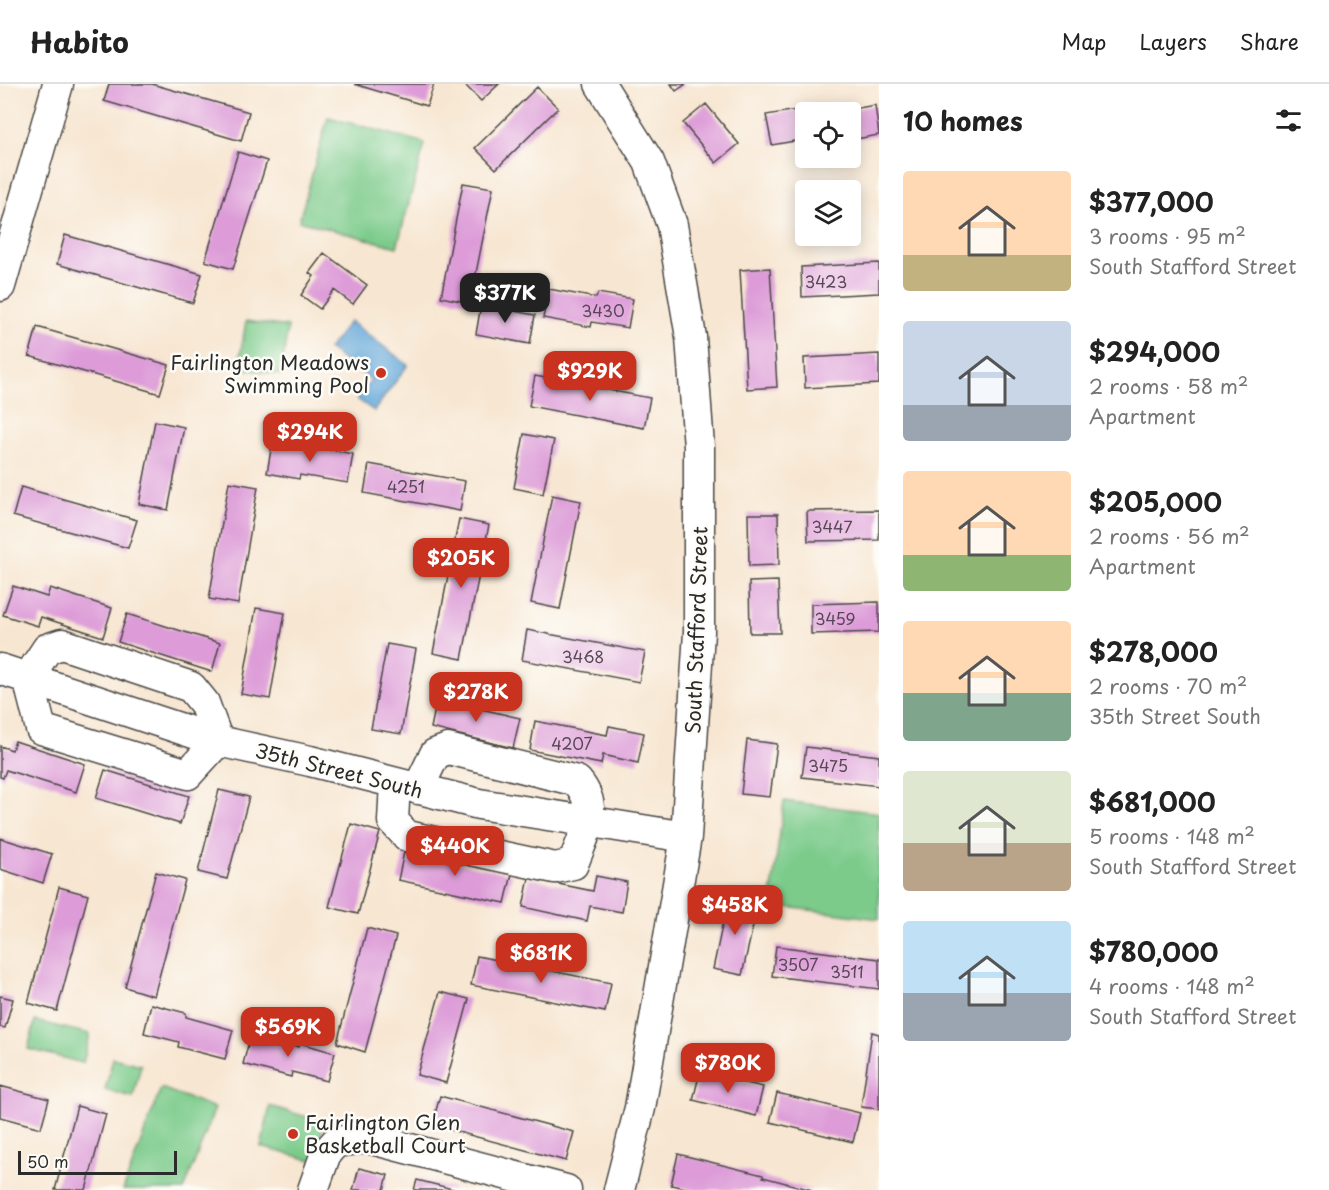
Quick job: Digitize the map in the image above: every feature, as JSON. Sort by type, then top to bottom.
[{"type":"street","points":[[0,286],[58,84]]},
{"type":"street","name":"South Stafford Street","points":[[600,84],[648,162],[678,246],[691,337],[699,447],[699,632],[686,837],[642,1101],[619,1190]]},
{"type":"street","points":[[62,644],[191,687],[204,703],[218,741],[188,774],[40,729],[28,678],[47,649],[62,644]]},
{"type":"street","name":"35th Street South","points":[[0,669],[218,741],[479,804],[686,837]]},
{"type":"street","points":[[448,749],[578,781],[589,794],[589,822],[573,864],[555,868],[407,836],[393,821],[407,786],[435,754],[448,749]]},
{"type":"street","points":[[313,1190],[326,1153],[336,1142],[368,1138],[566,1190]]},
{"type":"green space","points":[[328,117],[425,143],[397,247],[299,221]]},
{"type":"green space","points":[[246,321],[288,327],[281,375],[238,368]]},
{"type":"green space","points":[[784,801],[879,813],[879,919],[770,905]]},
{"type":"green space","points":[[35,1021],[90,1034],[83,1063],[28,1049]]},
{"type":"green space","points":[[113,1058],[141,1065],[133,1097],[105,1090]]},
{"type":"green space","points":[[161,1088],[215,1108],[184,1190],[123,1190]]},
{"type":"green space","name":"Fairlington Glen Basketball Court","points":[[270,1106],[324,1122],[315,1161],[261,1147]]},
{"type":"water","name":"Fairlington Meadows Swimming Pool","points":[[350,321],[408,365],[374,411],[357,399],[371,380],[328,349]]},
{"type":"building","points":[[109,84],[152,84],[249,112],[241,141],[104,101]]},
{"type":"building","points":[[354,84],[434,84],[427,106]]},
{"type":"building","points":[[464,84],[499,84],[481,101]]},
{"type":"building","points":[[671,84],[686,84],[676,91]]},
{"type":"building","points":[[537,87],[558,108],[496,169],[475,148]]},
{"type":"building","points":[[706,104],[739,144],[716,163],[683,123]]},
{"type":"building","points":[[875,105],[879,135],[861,138],[861,107]]},
{"type":"building","points":[[795,110],[795,141],[772,145],[766,115]]},
{"type":"building","points":[[238,152],[267,161],[233,269],[205,261]]},
{"type":"building","points":[[463,183],[493,188],[470,303],[441,297]]},
{"type":"building","points":[[65,235],[202,274],[193,303],[57,264]]},
{"type":"building","points":[[324,253],[367,285],[353,304],[334,290],[320,309],[301,295],[314,276],[309,273]]},
{"type":"building","points":[[879,263],[879,293],[802,297],[801,267]]},
{"type":"building","points":[[770,268],[777,387],[747,389],[740,270]]},
{"type":"building","points":[[549,289],[596,298],[598,293],[633,299],[628,328],[592,322],[591,327],[543,318]]},
{"type":"building","points":[[481,305],[535,315],[530,344],[476,334]]},
{"type":"building","points":[[37,327],[169,365],[160,394],[29,356]]},
{"type":"building","points":[[879,354],[879,384],[805,388],[804,358]]},
{"type":"building","points":[[535,376],[650,398],[644,428],[529,406]]},
{"type":"building","points":[[155,421],[184,427],[168,510],[139,504]]},
{"type":"building","points":[[524,434],[554,440],[543,494],[514,488]]},
{"type":"building","points":[[272,444],[304,450],[305,445],[353,454],[348,483],[300,475],[299,479],[267,473]]},
{"type":"building","points":[[369,464],[465,481],[460,511],[364,493]]},
{"type":"building","points":[[229,482],[258,487],[238,604],[209,599]]},
{"type":"building","points":[[21,487],[137,520],[128,548],[13,516]]},
{"type":"building","points":[[552,495],[581,501],[560,609],[531,603]]},
{"type":"building","points":[[879,510],[879,540],[808,541],[807,511]]},
{"type":"building","points":[[748,514],[778,514],[779,565],[749,566]]},
{"type":"building","points":[[459,519],[489,525],[462,659],[433,653]]},
{"type":"building","points":[[778,581],[780,633],[750,633],[749,582]]},
{"type":"building","points":[[13,586],[47,597],[50,588],[112,608],[103,637],[41,617],[38,626],[3,615]]},
{"type":"building","points":[[879,602],[879,632],[811,634],[811,604]]},
{"type":"building","points":[[256,608],[285,613],[270,699],[241,694]]},
{"type":"building","points":[[127,614],[220,643],[212,672],[118,642]]},
{"type":"building","points":[[527,630],[645,652],[639,682],[522,660]]},
{"type":"building","points":[[387,644],[416,649],[401,734],[371,729]]},
{"type":"building","points":[[437,699],[520,718],[513,748],[431,728]]},
{"type":"building","points":[[535,721],[607,735],[609,726],[644,733],[638,763],[603,755],[601,764],[530,750]]},
{"type":"building","points":[[747,740],[777,744],[770,797],[741,794]]},
{"type":"building","points":[[15,741],[85,764],[76,792],[6,770],[3,778],[0,777],[0,746],[12,750]]},
{"type":"building","points":[[806,747],[879,756],[879,786],[802,777]]},
{"type":"building","points":[[105,770],[189,796],[180,824],[96,798]]},
{"type":"building","points":[[219,790],[249,797],[227,879],[198,872]]},
{"type":"building","points":[[351,824],[380,832],[358,914],[329,907]]},
{"type":"building","points":[[0,838],[52,854],[43,883],[0,869]]},
{"type":"building","points":[[404,852],[512,874],[505,903],[398,880]]},
{"type":"building","points":[[156,872],[185,880],[154,996],[125,987]]},
{"type":"building","points":[[596,876],[627,882],[622,912],[590,906],[587,921],[523,907],[529,878],[593,891]]},
{"type":"building","points":[[59,887],[88,895],[57,1011],[28,1003]]},
{"type":"building","points":[[728,898],[758,904],[742,975],[713,969]]},
{"type":"building","points":[[367,928],[396,936],[365,1052],[337,1043]]},
{"type":"building","points":[[776,946],[879,959],[879,989],[772,976]]},
{"type":"building","points":[[477,956],[611,983],[605,1012],[471,985]]},
{"type":"building","points":[[440,992],[469,999],[446,1083],[417,1075]]},
{"type":"building","points":[[0,996],[13,999],[5,1028],[0,1027]]},
{"type":"building","points":[[151,1004],[186,1013],[186,1017],[233,1030],[225,1059],[178,1047],[179,1042],[144,1033]]},
{"type":"building","points":[[872,1032],[879,1034],[879,1109],[861,1107]]},
{"type":"building","points":[[251,1034],[299,1047],[300,1043],[335,1053],[327,1081],[292,1072],[291,1077],[243,1064]]},
{"type":"building","points":[[700,1072],[763,1087],[756,1116],[693,1100]]},
{"type":"building","points":[[0,1086],[49,1099],[41,1128],[0,1117]]},
{"type":"building","points":[[777,1093],[860,1113],[853,1142],[770,1122]]},
{"type":"building","points":[[440,1096],[574,1132],[566,1161],[432,1125]]},
{"type":"building","points":[[77,1106],[106,1114],[86,1190],[55,1190]]},
{"type":"building","points":[[678,1154],[812,1190],[694,1190],[671,1185]]},
{"type":"building","points":[[359,1168],[388,1175],[384,1190],[353,1190]]},
{"type":"building","points":[[417,1180],[453,1189],[453,1190],[414,1190]]},
{"type":"place","name":"Fairlington Meadows Swimming Pool","points":[[381,373]]},
{"type":"place","name":"Fairlington Glen Basketball Court","points":[[293,1134]]}]
